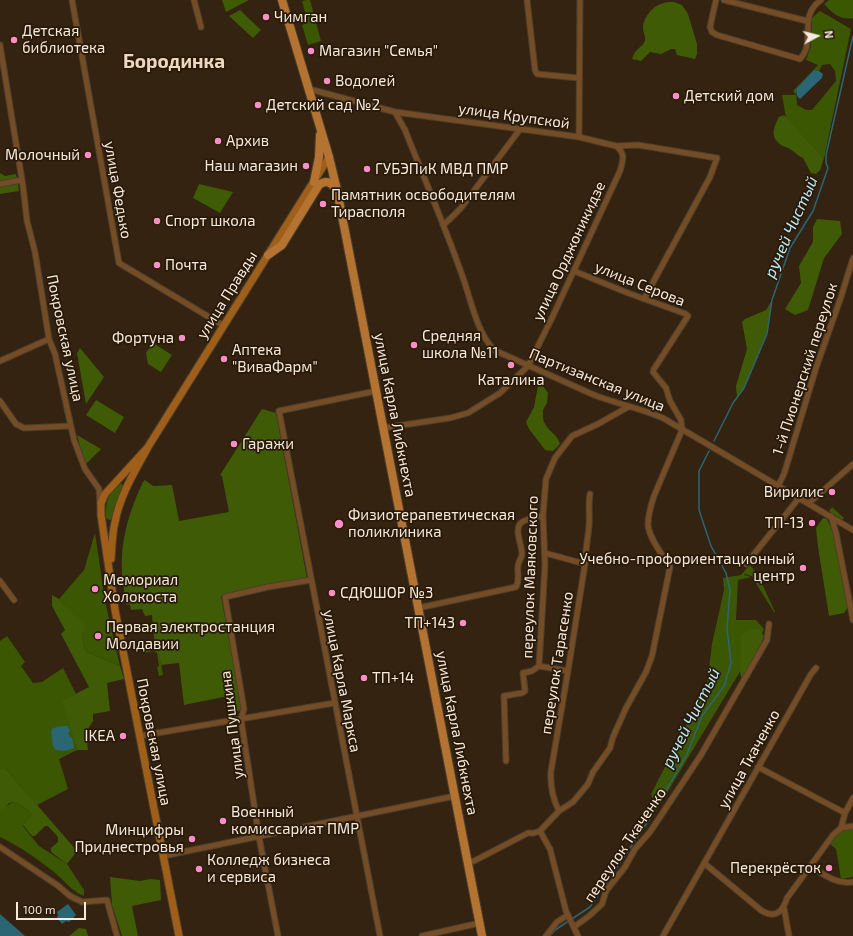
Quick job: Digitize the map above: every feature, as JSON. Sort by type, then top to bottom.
[{"type":"main road","name":"улица Карла Либкнехта","points":[[282,0],[321,128],[337,190],[482,936]]},
{"type":"main road","points":[[314,182],[319,157],[321,128]]},
{"type":"main road","name":"улица Правды","points":[[114,522],[128,486],[148,447],[329,157]]},
{"type":"main road","points":[[268,255],[282,245],[322,182],[327,181],[331,183],[337,190]]},
{"type":"main road","name":"улица Правды","points":[[101,509],[103,498],[108,490],[148,447]]},
{"type":"main road","points":[[118,479],[123,479],[126,481],[128,486]]},
{"type":"main road","name":"Покровская улица","points":[[101,509],[115,610],[179,936]]},
{"type":"main road","points":[[102,521],[109,524],[114,522]]},
{"type":"main road","name":"Покровская улица","points":[[110,576],[114,522]]},
{"type":"street","name":"улица Федько","points":[[72,0],[118,262],[224,326]]},
{"type":"street","points":[[194,0],[201,27]]},
{"type":"street","points":[[527,0],[532,50],[537,74],[579,78]]},
{"type":"street","points":[[579,137],[580,0]]},
{"type":"street","points":[[716,0],[710,27],[712,32],[717,35],[800,59],[803,56],[807,44],[807,21],[809,14],[818,1]]},
{"type":"street","points":[[724,0],[807,21]]},
{"type":"street","name":"Покровская улица","points":[[0,45],[29,231],[35,252],[50,339],[55,354],[76,448],[85,470],[99,489],[101,509]]},
{"type":"street","name":"улица Крупской","points":[[309,89],[395,112],[521,128],[579,137],[616,146],[638,145],[717,158],[710,177],[644,299]]},
{"type":"street","name":"Партизанская улица","points":[[395,112],[405,130],[443,225],[462,274],[484,339],[494,350],[594,395],[653,414],[853,530]]},
{"type":"street","points":[[443,225],[461,208],[521,128]]},
{"type":"street","name":"улица Орджоникидзе","points":[[384,428],[450,418],[468,413],[500,394],[528,366],[620,171],[623,155],[621,150],[616,146]]},
{"type":"street","points":[[0,184],[22,180]]},
{"type":"street","name":"1-й Пионерский переулок","points":[[778,486],[784,474],[816,368],[853,258]]},
{"type":"street","name":"улица Серова","points":[[574,271],[688,316],[653,372],[666,388],[670,401],[681,420],[682,430]]},
{"type":"street","points":[[0,360],[50,339]]},
{"type":"street","name":"улица Карла Маркса","points":[[376,391],[279,410],[334,703],[380,936]]},
{"type":"street","points":[[0,401],[19,426],[24,428],[70,426]]},
{"type":"street","name":"переулок Маяковского","points":[[506,761],[504,696],[522,693],[525,691],[523,673],[532,671],[539,666],[545,553],[543,515],[546,479],[555,458],[572,436],[598,424],[628,407]]},
{"type":"street","points":[[468,862],[474,861],[528,833],[540,831],[560,811],[573,802],[588,784],[593,772],[610,748],[613,737],[626,708],[646,672],[652,656],[670,567],[655,543],[649,529],[649,516],[654,496],[682,430]]},
{"type":"street","points":[[809,504],[853,464]]},
{"type":"street","points":[[99,489],[108,490]]},
{"type":"street","name":"переулок Тарасенко","points":[[560,811],[554,800],[550,771],[585,564],[585,548],[589,526],[588,505],[590,494]]},
{"type":"street","points":[[746,564],[799,498]]},
{"type":"street","points":[[418,608],[516,587],[518,583],[518,563],[522,557],[518,530],[519,525],[528,519],[543,515]]},
{"type":"street","points":[[831,516],[853,620]]},
{"type":"street","points":[[545,553],[585,564]]},
{"type":"street","name":"улица Пушкина","points":[[278,936],[259,837],[241,719],[244,709],[224,597],[268,587],[311,580]]},
{"type":"street","points":[[0,581],[14,600]]},
{"type":"street","name":"переулок Ткаченко","points":[[573,926],[589,916],[602,904],[606,891],[625,867],[635,849],[650,832],[701,755],[767,640],[769,624]]},
{"type":"street","points":[[539,666],[568,671]]},
{"type":"street","name":"улица Ткаченко","points":[[663,936],[810,674],[816,668]]},
{"type":"street","points":[[140,736],[334,703]]},
{"type":"street","points":[[758,767],[845,813]]},
{"type":"street","points":[[163,856],[455,796]]},
{"type":"street","points":[[841,828],[845,813],[853,798]]},
{"type":"street","points":[[789,936],[784,908],[787,898],[832,835],[841,828],[853,826]]},
{"type":"street","points":[[540,831],[550,849],[568,917],[578,936]]},
{"type":"street","points":[[0,847],[57,885],[70,896],[82,902],[107,900],[117,936]]},
{"type":"street","points":[[704,863],[767,914],[778,913],[784,908]]},
{"type":"street","points":[[810,866],[835,880],[848,883],[853,882]]},
{"type":"street","points":[[546,936],[557,922],[568,917]]},
{"type":"street","points":[[422,936],[480,923]]},
{"type":"green space","points":[[222,0],[249,0],[226,12]]},
{"type":"green space","points":[[310,0],[321,41],[308,45],[302,25],[308,23],[302,1]]},
{"type":"green space","points":[[829,0],[853,0],[853,18],[849,19],[840,17],[833,13],[824,4]]},
{"type":"green space","points":[[666,2],[674,2],[682,5],[688,14],[697,44],[697,54],[695,59],[677,55],[675,49],[671,49],[661,54],[650,52],[641,61],[632,59],[637,50],[645,41],[643,24],[649,13],[658,5]]},
{"type":"green space","points":[[240,10],[261,30],[253,38],[229,16]]},
{"type":"green space","points":[[820,11],[851,29],[824,158],[786,118],[782,95],[796,95],[793,91],[818,65],[806,60],[811,46],[812,18]],"holes":[[[830,64],[835,71],[836,81],[812,110],[806,110],[797,105],[796,89],[814,70],[819,71],[822,65]]]},
{"type":"green space","points":[[784,115],[824,158],[820,170],[816,174],[811,173],[803,158],[777,142],[774,131],[779,117]]},
{"type":"green space","points":[[0,173],[5,176],[16,174],[17,179],[0,181]]},
{"type":"green space","points":[[18,184],[19,191],[0,194],[0,187]]},
{"type":"green space","points":[[199,184],[233,192],[220,213],[193,198]]},
{"type":"green space","points":[[817,219],[840,221],[842,234],[824,258],[808,310],[795,315],[785,309],[801,283],[799,266],[813,242],[813,227]]},
{"type":"green space","points":[[772,300],[767,334],[744,388],[737,397],[736,386],[747,349],[742,322],[745,319],[766,310]]},
{"type":"green space","points":[[153,343],[172,355],[161,372],[148,364],[146,353]]},
{"type":"green space","points":[[80,348],[104,377],[86,404],[77,353]]},
{"type":"green space","points":[[538,386],[543,386],[548,393],[547,403],[543,411],[544,423],[556,436],[560,444],[553,451],[545,450],[529,429],[526,422],[534,407]]},
{"type":"green space","points":[[96,400],[124,417],[115,433],[86,415]]},
{"type":"green space","points":[[262,409],[276,413],[307,578],[267,584],[221,596],[242,710],[232,712],[228,696],[184,705],[179,663],[161,665],[158,648],[155,648],[152,615],[145,616],[142,609],[131,610],[130,604],[126,605],[122,574],[122,550],[126,526],[145,480],[153,486],[172,485],[179,521],[229,512],[222,476],[220,475]]},
{"type":"green space","points":[[77,435],[101,449],[86,464],[81,450]]},
{"type":"green space","points":[[121,483],[124,487],[112,519],[109,520],[106,518],[108,498],[113,490]]},
{"type":"green space","points":[[832,507],[844,518],[842,520],[829,511]]},
{"type":"green space","points":[[823,518],[827,519],[835,536],[848,607],[844,613],[829,616],[816,528]]},
{"type":"green space","points":[[95,533],[105,601],[120,666],[87,652],[82,639],[84,626],[59,599],[84,570]]},
{"type":"green space","points":[[750,565],[759,577],[775,612],[752,576],[744,574],[751,577],[738,580],[736,620],[756,620],[764,629],[759,640],[656,811],[651,794],[707,685],[712,644],[724,590],[723,578],[741,575]]},
{"type":"green space","points":[[52,595],[59,599],[85,626],[83,639],[87,652],[120,666],[124,679],[107,683],[110,711],[93,714],[93,721],[86,732],[88,750],[77,750],[62,701],[89,687],[61,634],[65,630],[52,606]]},
{"type":"green space","points":[[750,629],[759,629],[764,636],[757,654],[744,679],[741,677],[739,667],[741,657],[741,635]]},
{"type":"green space","points":[[7,636],[25,662],[21,666],[33,683],[42,682],[63,668],[76,694],[63,701],[77,750],[59,759],[68,789],[37,805],[6,769],[0,769],[0,641]]},
{"type":"green space","points":[[158,647],[163,675],[159,676],[157,667],[159,666],[157,653],[154,651],[145,653],[145,649]]},
{"type":"green space","points":[[0,769],[6,769],[77,851],[67,864],[51,852],[51,848],[58,842],[58,837],[48,826],[45,826],[35,836],[32,836],[23,825],[31,817],[30,812],[16,802],[9,803],[4,809],[0,809]]},
{"type":"green space","points":[[16,802],[30,812],[31,817],[23,826],[39,846],[67,864],[84,890],[84,896],[76,892],[53,871],[34,857],[0,837],[0,809]]},
{"type":"green space","points":[[853,828],[853,877],[841,879],[836,849],[829,843],[843,830]]},
{"type":"green space","points":[[110,877],[140,881],[150,879],[160,880],[161,900],[132,906],[138,936],[122,936],[112,905]]},
{"type":"green space","points":[[79,928],[86,929],[88,936],[69,936]]},
{"type":"water","points":[[814,70],[823,74],[822,78],[800,99],[797,96],[796,89]]},
{"type":"water","points":[[68,726],[70,732],[68,733],[72,738],[74,748],[64,751],[56,750],[53,746],[51,731],[53,728]]},
{"type":"water","points":[[68,904],[76,915],[69,922],[66,921],[62,924],[57,918],[57,912]]},
{"type":"water","points":[[0,914],[25,936],[0,936]]},
{"type":"waterway","name":"ручей Чистый","points":[[714,441],[733,403],[744,388],[767,334],[772,300],[790,248],[813,211],[828,168],[826,163],[826,155],[853,36]]},
{"type":"waterway","name":"ручей Чистый","points":[[550,936],[555,930],[590,907],[649,820],[687,754],[702,716],[724,686],[731,663],[727,629],[730,590],[726,573],[711,546],[699,510],[699,471],[709,451]]},
{"type":"place","name":"Чимган","points":[[266,17]]},
{"type":"place","name":"Детская библиотека","points":[[14,40]]},
{"type":"place","name":"Магазин \"Семья\"","points":[[311,51]]},
{"type":"place","name":"Водолей","points":[[327,81]]},
{"type":"place","name":"Детский дом","points":[[676,96]]},
{"type":"place","name":"Детский сад №2","points":[[258,105]]},
{"type":"place","name":"Архив","points":[[218,141]]},
{"type":"place","name":"Молочный","points":[[88,155]]},
{"type":"place","name":"Наш магазин","points":[[306,166]]},
{"type":"place","name":"ГУБЭПиК МВД ПМР","points":[[367,169]]},
{"type":"place","name":"Памятник освободителям Тирасполя","points":[[323,204]]},
{"type":"place","name":"Спорт школа","points":[[157,221]]},
{"type":"place","name":"Почта","points":[[157,265]]},
{"type":"place","name":"Фортуна","points":[[182,338]]},
{"type":"place","name":"Средняя школа №11","points":[[414,345]]},
{"type":"place","name":"Аптека \"ВиваФарм\"","points":[[224,359]]},
{"type":"place","name":"Каталина","points":[[511,365]]},
{"type":"place","name":"Гаражи","points":[[234,444]]},
{"type":"place","name":"Вирилис","points":[[832,492]]},
{"type":"place","name":"ТП-13","points":[[812,523]]},
{"type":"place","name":"Физиотерапевтическая поликлиника","points":[[339,524]]},
{"type":"place","name":"Учебно-профориентационный центр","points":[[803,568]]},
{"type":"place","name":"Мемориал Холокоста","points":[[95,589]]},
{"type":"place","name":"СДЮШОР №3","points":[[332,593]]},
{"type":"place","name":"ТП+143","points":[[463,623]]},
{"type":"place","name":"Первая электростанция Молдавии","points":[[98,636]]},
{"type":"place","name":"ТП+14","points":[[364,678]]},
{"type":"place","name":"IKEA","points":[[123,736]]},
{"type":"place","name":"Военный комиссариат ПМР","points":[[223,821]]},
{"type":"place","name":"Минцифры Приднестровья","points":[[192,839]]},
{"type":"place","name":"Перекрёсток","points":[[829,868]]},
{"type":"place","name":"Колледж бизнеса и сервиса","points":[[199,869]]},
{"type":"district","name":"Бородинка","points":[[174,62]]}]
